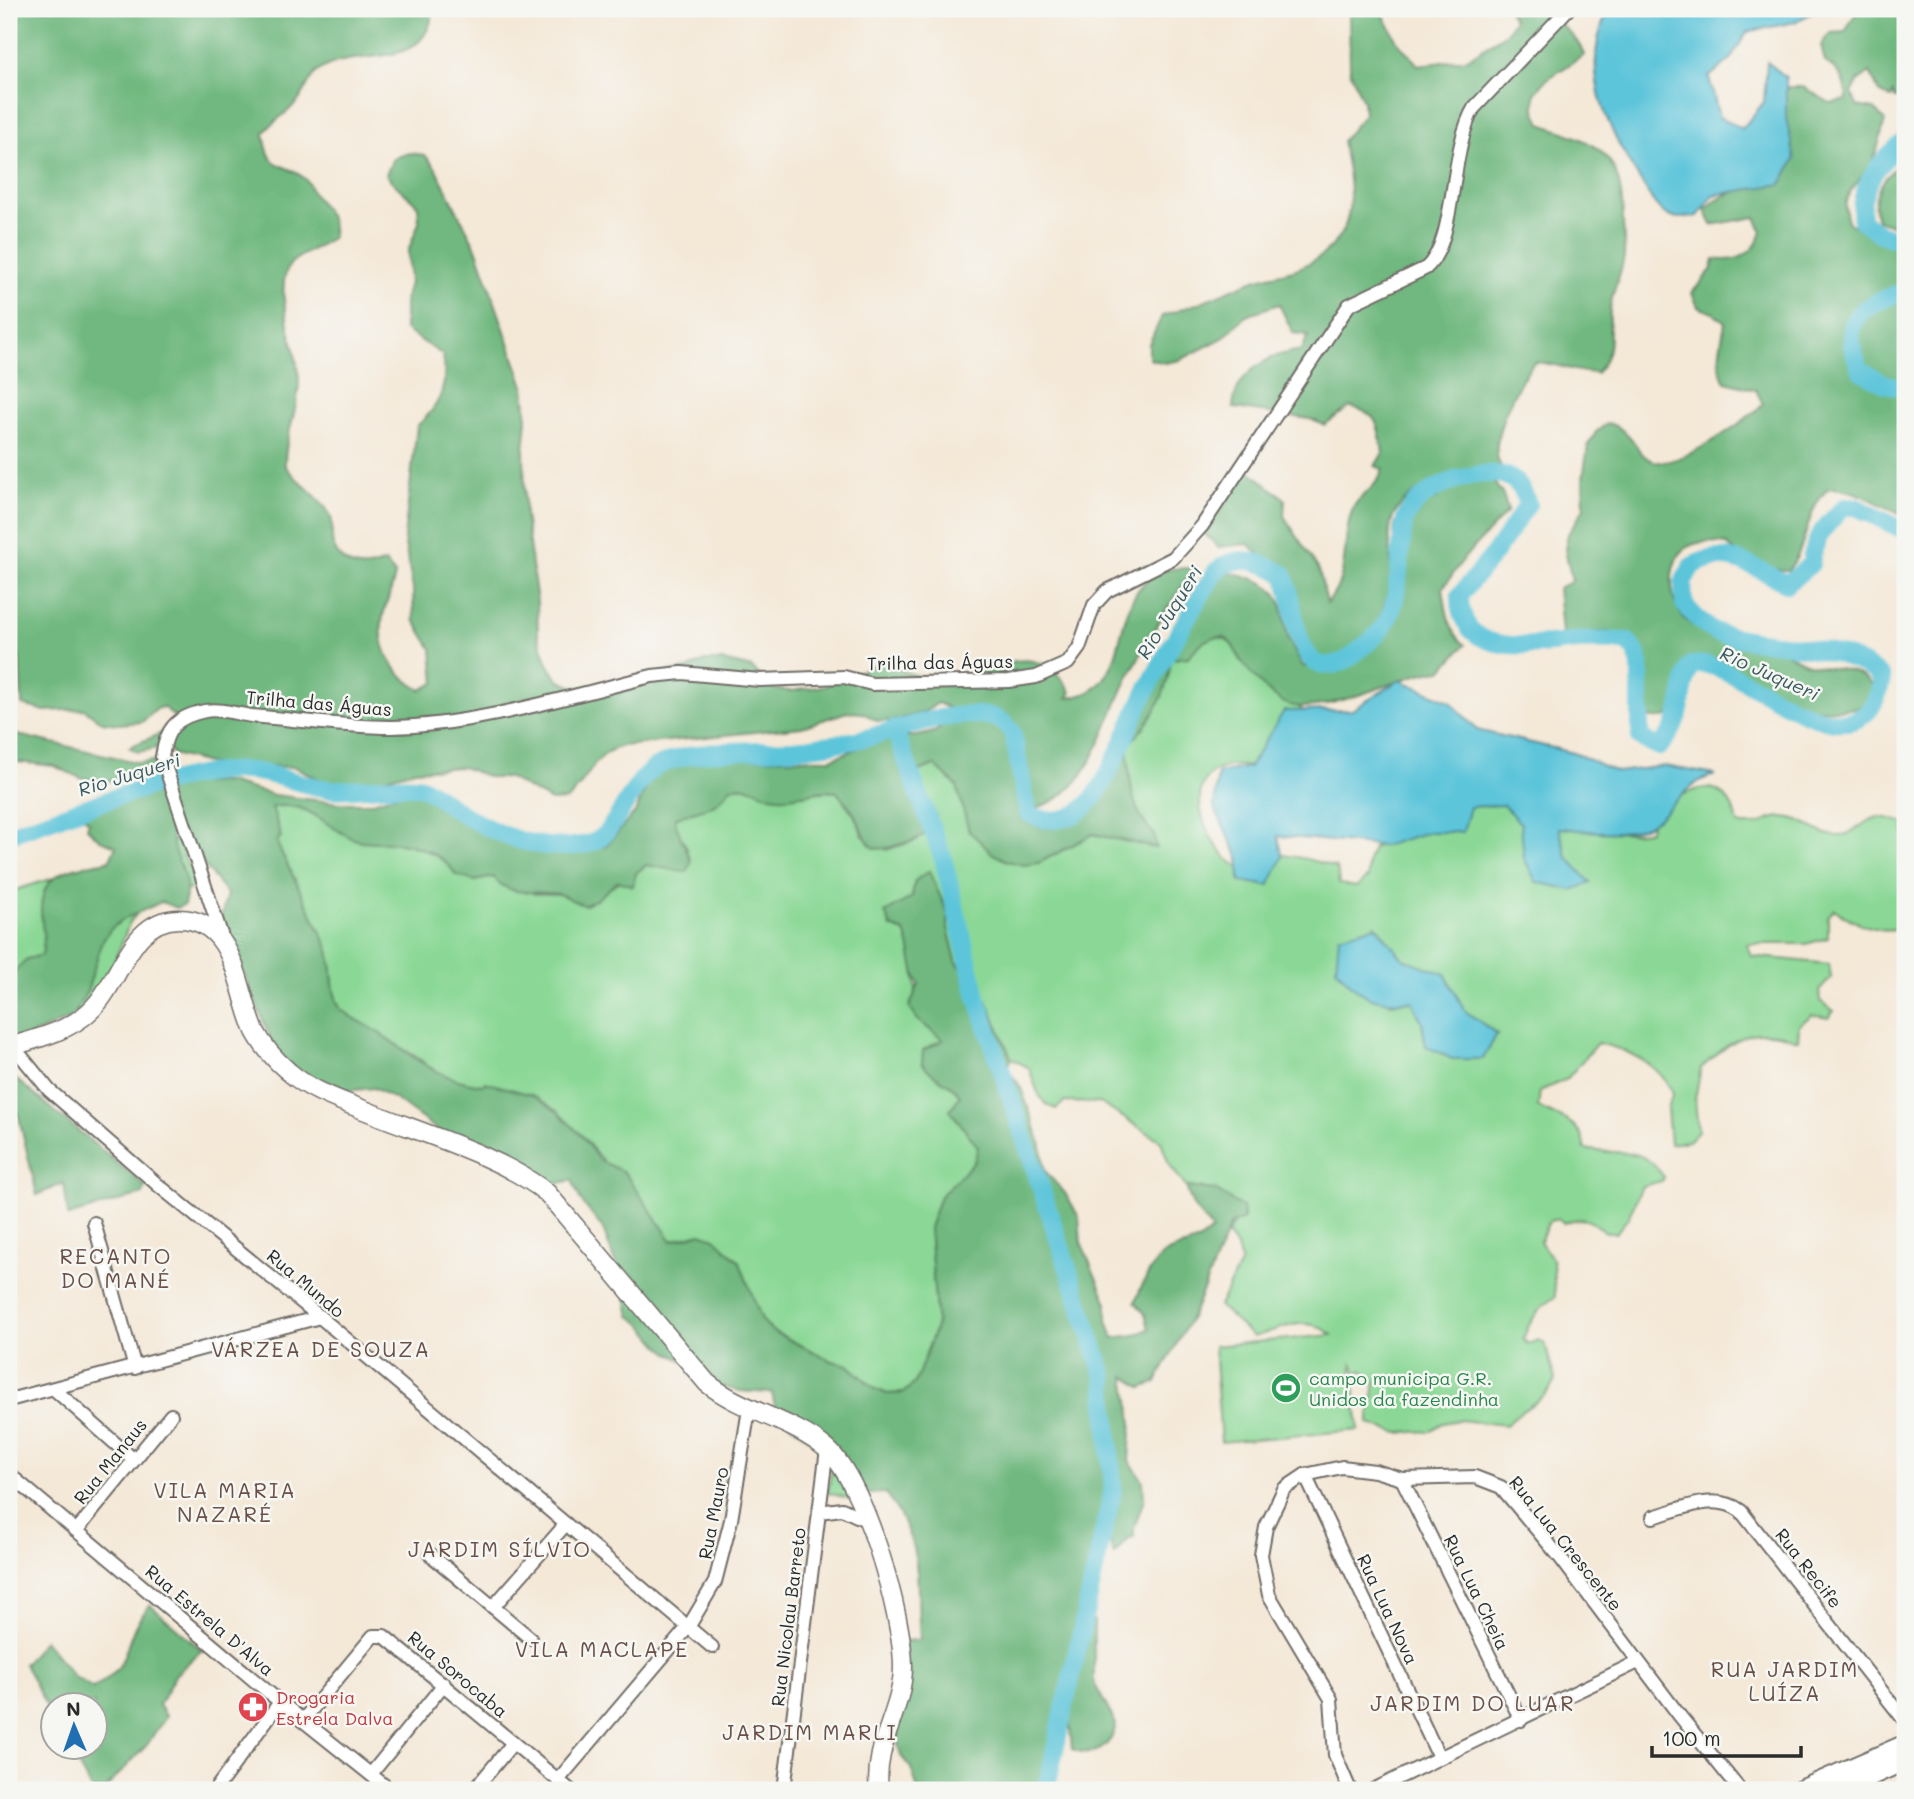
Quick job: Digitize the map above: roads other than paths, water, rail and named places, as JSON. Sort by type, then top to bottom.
[{"type":"main road","points":[[1802,1790],[1905,1745]]},
{"type":"main road","points":[[1838,1790],[1905,1760]]},
{"type":"street","name":"Trilha das Águas","points":[[222,937],[162,757],[163,743],[170,728],[191,715],[207,710],[334,725],[395,727],[439,724],[652,676],[682,673],[760,680],[845,677],[872,684],[1009,681],[1053,671],[1068,663],[1079,648],[1094,605],[1107,591],[1173,558],[1194,536],[1349,305],[1426,268],[1435,260],[1441,247],[1455,162],[1467,120],[1474,108],[1568,9]]},
{"type":"street","points":[[11,1047],[56,1032],[89,1012],[103,997],[138,937],[149,928],[178,919],[195,921],[208,925],[222,937],[256,1032],[290,1073],[336,1098],[532,1181],[564,1211],[708,1383],[749,1409],[791,1427],[827,1449],[846,1472],[868,1521],[890,1589],[903,1655],[901,1685],[878,1760],[879,1790]]},
{"type":"street","name":"Rua Mundo","points":[[11,1047],[49,1090],[85,1122],[712,1647]]},
{"type":"street","points":[[93,1223],[135,1368]]},
{"type":"street","points":[[9,1400],[320,1317]]},
{"type":"street","points":[[54,1389],[134,1460]]},
{"type":"street","name":"Rua Mauro","points":[[559,1779],[688,1626],[722,1565],[749,1409]]},
{"type":"street","name":"Rua Manaus","points":[[77,1530],[171,1415]]},
{"type":"street","name":"Rua Nicolau Barreto","points":[[784,1790],[827,1449]]},
{"type":"street","name":"Rua Lua Crescente","points":[[1350,1790],[1335,1755],[1331,1699],[1269,1595],[1262,1567],[1262,1541],[1272,1508],[1284,1489],[1305,1475],[1325,1469],[1358,1468],[1402,1479],[1475,1477],[1501,1487],[1559,1556],[1740,1790]]},
{"type":"street","name":"Rua Estrela D'Alva","points":[[9,1474],[280,1702],[390,1790]]},
{"type":"street","name":"Rua Lua Nova","points":[[1305,1475],[1439,1757]]},
{"type":"street","name":"Rua Lua Cheia","points":[[1402,1479],[1521,1720]]},
{"type":"street","name":"Rua Recife","points":[[1653,1517],[1715,1502],[1726,1502],[1741,1511],[1905,1721]]},
{"type":"street","points":[[819,1512],[842,1509],[868,1521]]},
{"type":"street","points":[[493,1607],[566,1524]]},
{"type":"street","points":[[431,1555],[530,1638]]},
{"type":"street","name":"Rua Sorocaba","points":[[303,1720],[373,1636],[390,1639],[570,1790]]},
{"type":"street","points":[[1373,1790],[1639,1662]]},
{"type":"street","points":[[371,1774],[444,1684]]},
{"type":"street","points":[[215,1790],[280,1702]]},
{"type":"street","points":[[474,1790],[513,1743]]},
{"type":"water","points":[[1609,9],[1819,9],[1795,22],[1747,32],[1730,60],[1709,77],[1719,117],[1742,129],[1764,102],[1767,62],[1786,77],[1786,118],[1795,159],[1781,184],[1714,195],[1698,216],[1674,218],[1657,206],[1616,140],[1600,98],[1596,54],[1600,32]]},
{"type":"water","points":[[1400,680],[1450,701],[1477,730],[1574,753],[1617,772],[1665,766],[1716,775],[1690,787],[1656,820],[1646,826],[1622,832],[1559,828],[1567,857],[1591,883],[1572,890],[1536,882],[1524,858],[1521,824],[1503,805],[1470,807],[1463,832],[1428,832],[1383,846],[1278,836],[1283,857],[1269,886],[1240,881],[1239,858],[1214,807],[1218,773],[1249,767],[1284,711],[1352,710]]},
{"type":"water","points":[[1376,926],[1403,959],[1445,974],[1465,1011],[1497,1034],[1483,1059],[1452,1059],[1426,1046],[1422,1022],[1412,1001],[1387,1001],[1369,997],[1353,986],[1336,968],[1339,936]]},
{"type":"waterway","name":"Rio Juqueri","points":[[1905,141],[1887,157],[1872,176],[1861,209],[1862,221],[1880,234],[1905,242]]},
{"type":"waterway","name":"Rio Juqueri","points":[[1905,291],[1864,310],[1856,318],[1851,339],[1861,371],[1885,384],[1905,388]]},
{"type":"waterway","name":"Rio Juqueri","points":[[9,834],[162,783],[223,771],[249,771],[329,789],[421,787],[473,820],[505,835],[539,844],[574,846],[591,843],[600,838],[648,773],[677,759],[716,752],[840,743],[960,715],[996,718],[1013,734],[1028,813],[1052,820],[1069,817],[1084,808],[1097,793],[1158,669],[1216,571],[1224,565],[1241,560],[1258,563],[1284,574],[1297,630],[1312,660],[1326,665],[1345,661],[1376,635],[1391,612],[1397,586],[1404,524],[1414,505],[1446,484],[1484,474],[1502,475],[1513,480],[1528,504],[1494,554],[1460,595],[1463,616],[1472,631],[1486,640],[1521,646],[1627,641],[1636,652],[1640,664],[1640,738],[1659,747],[1674,728],[1678,718],[1691,665],[1707,665],[1727,672],[1805,713],[1831,721],[1853,721],[1871,707],[1882,678],[1867,666],[1828,652],[1716,632],[1701,622],[1684,604],[1683,582],[1692,566],[1717,558],[1753,566],[1787,584],[1811,564],[1822,532],[1844,507],[1856,507],[1905,531]]},
{"type":"waterway","points":[[894,729],[943,858],[977,997],[1104,1376],[1113,1489],[1046,1790]]},
{"type":"place","name":"campo municipa G.R. Unidos da fazendinha","points":[[1286,1388]]},
{"type":"place","name":"Drogaria Estrela Dalva","points":[[253,1707]]},
{"type":"district","name":"RECANTO DO MANÉ","points":[[116,1267]]},
{"type":"district","name":"VÁRZEA DE SOUZA","points":[[321,1348]]},
{"type":"district","name":"VILA MARIA NAZARÉ","points":[[225,1501]]},
{"type":"district","name":"JARDIM SÍLVIO","points":[[500,1548]]},
{"type":"district","name":"VILA MACLAPE","points":[[602,1648]]},
{"type":"district","name":"RUA JARDIM LUÍZA","points":[[1785,1680]]},
{"type":"district","name":"JARDIM DO LUAR","points":[[1473,1702]]},
{"type":"district","name":"JARDIM MARLI","points":[[810,1731]]}]
